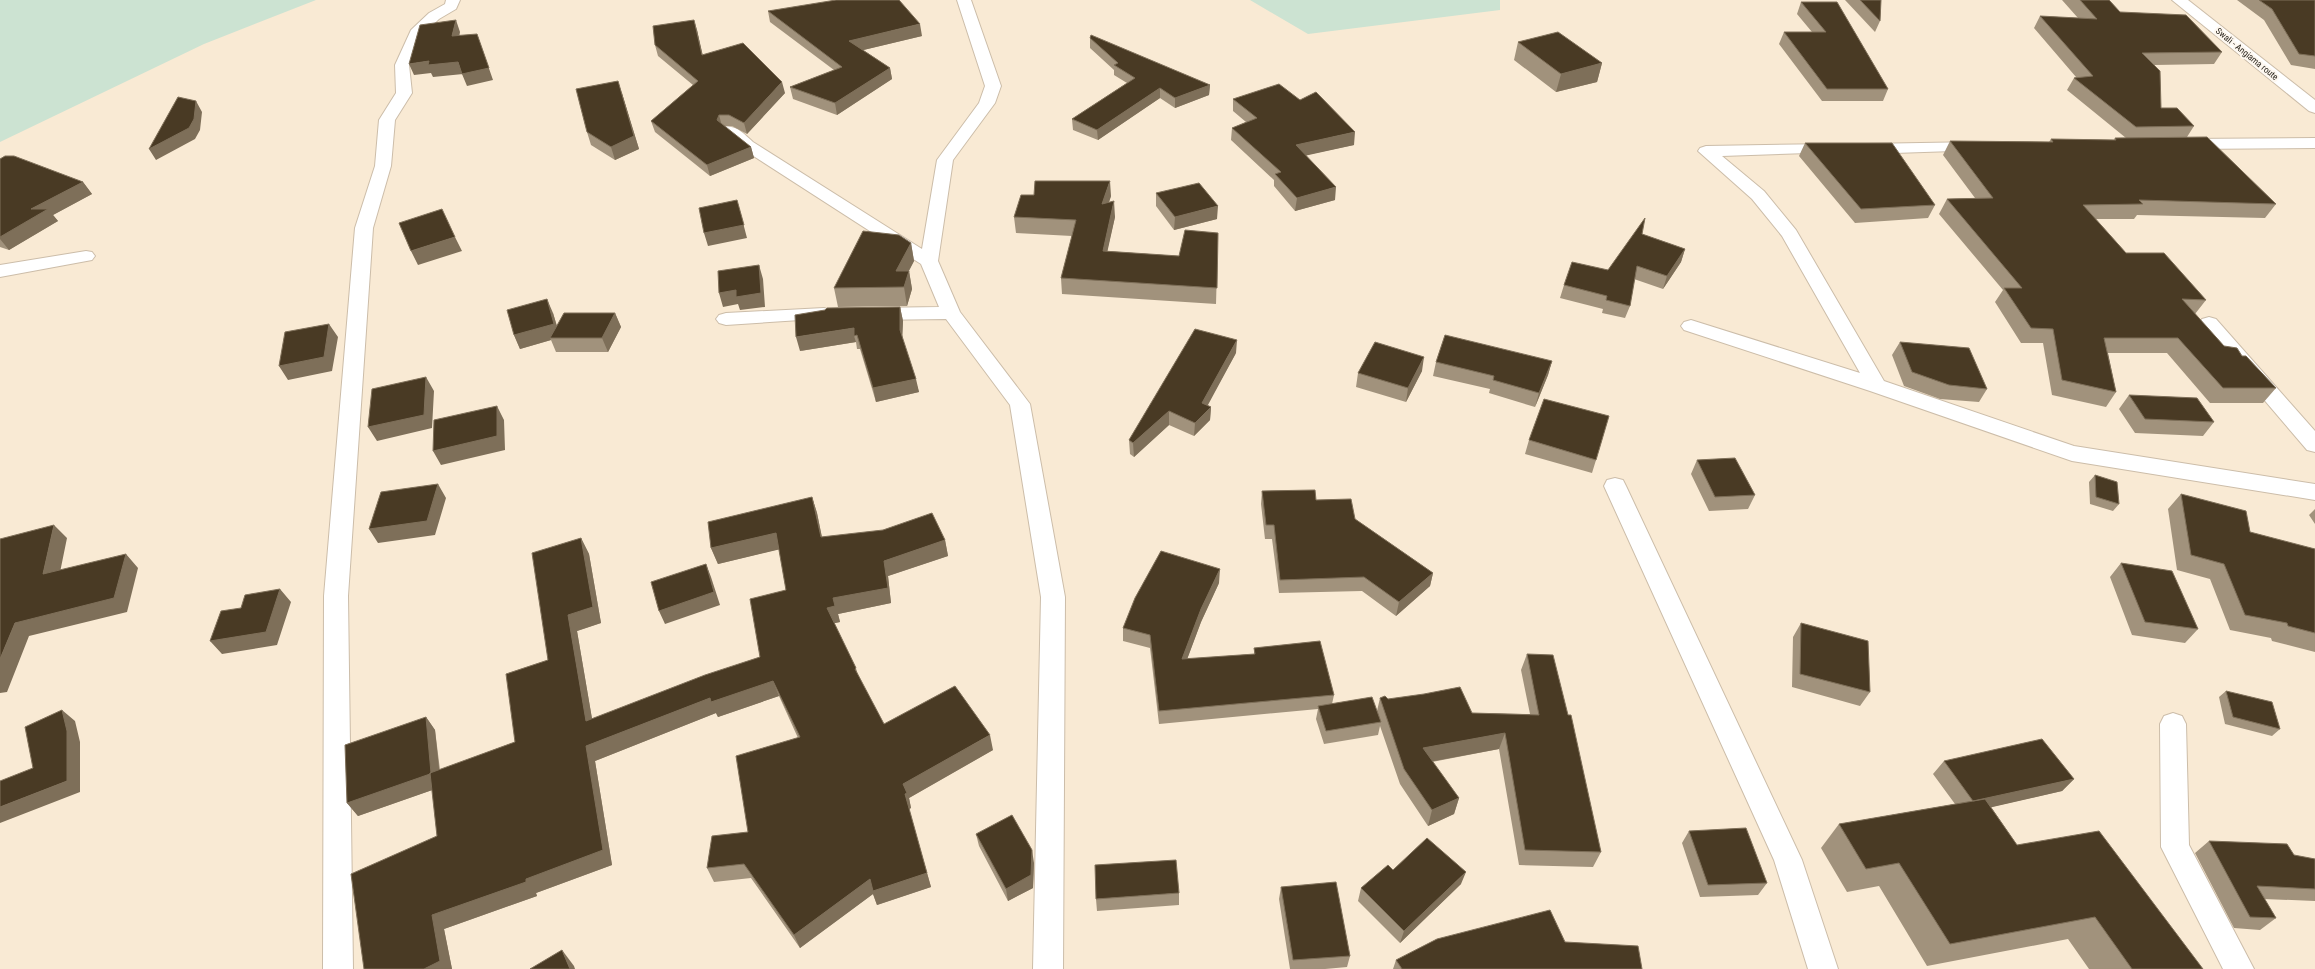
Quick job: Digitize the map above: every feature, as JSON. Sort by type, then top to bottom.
[{"type":"street","points":[[338,969],[336,596],[364,228],[383,166],[386,120],[404,93],[402,65],[416,33],[434,16],[451,6],[453,0]]},
{"type":"street","points":[[964,0],[993,86],[987,103],[945,160],[930,261],[951,313],[1020,404],[1053,597],[1048,969]]},
{"type":"street","name":"Swali - Angiama route","points":[[2179,0],[2315,108]]},
{"type":"street","points":[[728,130],[747,145],[930,261]]},
{"type":"street","points":[[2173,145],[2315,143]]},
{"type":"street","points":[[1878,386],[1790,234],[1758,195],[1706,151],[1991,147]]},
{"type":"street","points":[[0,271],[86,256]]},
{"type":"street","points":[[726,319],[789,315],[951,313]]},
{"type":"street","points":[[2209,323],[2315,445]]},
{"type":"street","points":[[1691,326],[1878,386],[2072,453],[2315,492]]},
{"type":"street","points":[[1615,486],[1788,860],[1822,969]]},
{"type":"street","points":[[2173,724],[2175,847],[2239,969]]},
{"type":"green space","points":[[0,0],[316,0],[204,44],[0,142]]},
{"type":"green space","points":[[1250,0],[1500,0],[1500,10],[1308,34]]},
{"type":"building","points":[[836,0],[899,0],[920,24],[849,41],[890,68],[835,103],[790,87],[842,67],[768,11]]},
{"type":"building","points":[[1860,0],[1881,0],[1880,21]]},
{"type":"building","points":[[2080,0],[2109,0],[2120,12],[2186,15],[2222,52],[2142,53],[2160,71],[2161,108],[2177,108],[2194,126],[2136,127],[2074,78],[2093,76],[2040,16],[2097,19]]},
{"type":"building","points":[[2259,0],[2315,0],[2315,56],[2299,54],[2272,9]]},
{"type":"building","points":[[1801,2],[1837,2],[1888,89],[1827,89],[1784,32],[1826,32]]},
{"type":"building","points":[[456,20],[452,36],[477,34],[489,68],[462,74],[458,62],[428,65],[429,61],[409,64],[420,25]]},
{"type":"building","points":[[694,20],[702,55],[743,43],[782,82],[744,123],[729,115],[719,115],[717,120],[751,147],[707,165],[651,121],[698,81],[655,45],[653,26]]},
{"type":"building","points":[[1558,32],[1602,63],[1561,74],[1518,42]]},
{"type":"building","points":[[1091,35],[1210,85],[1175,98],[1160,88],[1097,130],[1072,119],[1135,78],[1114,65],[1118,63],[1090,38]]},
{"type":"building","points":[[618,81],[634,136],[611,147],[587,132],[576,89]]},
{"type":"building","points":[[1279,84],[1300,100],[1316,92],[1355,132],[1296,145],[1336,187],[1297,198],[1275,174],[1281,172],[1232,128],[1257,118],[1233,99]]},
{"type":"building","points":[[178,97],[196,101],[194,119],[189,128],[149,149]]},
{"type":"building","points":[[2207,137],[2276,204],[2139,200],[2143,204],[2083,205],[2126,253],[2164,253],[2206,300],[2182,299],[2224,346],[2237,348],[2242,356],[2246,356],[2276,388],[2223,388],[2178,338],[2104,338],[2116,392],[2062,380],[2053,329],[2031,328],[2004,288],[2022,288],[1947,199],[1993,198],[1950,141],[2053,142],[2051,139],[2116,140],[2115,138]]},
{"type":"building","points":[[1805,143],[1892,143],[1935,205],[1861,209]]},
{"type":"building","points":[[5,156],[14,156],[83,182],[31,209],[48,209],[0,237],[0,159]]},
{"type":"building","points":[[1035,181],[1110,181],[1102,204],[1114,201],[1103,251],[1179,256],[1185,230],[1218,233],[1217,288],[1061,278],[1076,220],[1014,217],[1021,195],[1034,195]]},
{"type":"building","points":[[1199,183],[1218,206],[1175,217],[1156,193]]},
{"type":"building","points":[[737,200],[744,225],[704,233],[699,208]]},
{"type":"building","points":[[442,209],[455,237],[411,251],[399,223]]},
{"type":"building","points":[[1645,218],[1642,234],[1685,249],[1667,276],[1637,266],[1630,306],[1606,300],[1607,296],[1564,285],[1572,262],[1608,270]]},
{"type":"building","points":[[863,231],[899,235],[911,243],[896,271],[909,271],[904,287],[834,288]]},
{"type":"building","points":[[759,265],[761,293],[736,297],[736,290],[719,293],[718,271]]},
{"type":"building","points":[[547,299],[554,324],[514,335],[507,310]]},
{"type":"building","points":[[900,307],[900,330],[916,379],[873,388],[857,335],[854,336],[854,328],[796,337],[795,315],[825,310],[827,308]]},
{"type":"building","points":[[564,313],[615,313],[602,338],[550,338]]},
{"type":"building","points":[[329,324],[324,357],[279,366],[285,332]]},
{"type":"building","points":[[1195,329],[1237,340],[1202,403],[1211,407],[1195,423],[1169,411],[1133,443],[1129,440]]},
{"type":"building","points":[[1445,335],[1552,361],[1539,393],[1493,380],[1494,376],[1436,362]]},
{"type":"building","points":[[1375,342],[1424,357],[1408,388],[1358,373]]},
{"type":"building","points":[[1900,342],[1969,348],[1987,389],[1949,385],[1912,372]]},
{"type":"building","points":[[426,377],[424,415],[368,427],[372,389]]},
{"type":"building","points":[[2129,395],[2197,398],[2214,422],[2145,419]]},
{"type":"building","points":[[1544,399],[1609,416],[1596,460],[1529,440]]},
{"type":"building","points":[[497,406],[497,436],[433,451],[434,420]]},
{"type":"building","points":[[1735,458],[1755,495],[1715,497],[1697,460]]},
{"type":"building","points":[[2095,475],[2117,482],[2119,504],[2096,497]]},
{"type":"building","points":[[438,484],[427,521],[369,529],[381,492]]},
{"type":"building","points":[[1315,490],[1316,500],[1351,499],[1355,519],[1433,573],[1399,602],[1364,577],[1280,580],[1274,525],[1266,525],[1262,491]]},
{"type":"building","points":[[2181,494],[2246,511],[2250,532],[2315,549],[2315,633],[2288,626],[2287,623],[2245,615],[2224,564],[2191,555]]},
{"type":"building","points":[[812,497],[821,537],[883,530],[932,513],[945,540],[884,561],[888,588],[833,598],[835,606],[827,608],[856,668],[855,669],[884,724],[955,686],[990,735],[903,784],[907,793],[905,794],[927,873],[873,891],[870,879],[794,935],[744,864],[707,868],[712,836],[748,832],[736,756],[800,737],[773,681],[711,702],[710,698],[586,746],[603,850],[526,879],[526,882],[432,915],[440,961],[424,969],[364,969],[351,874],[437,836],[430,773],[515,742],[506,674],[548,660],[532,553],[581,538],[593,607],[568,615],[586,721],[705,675],[760,657],[750,599],[786,590],[776,533],[711,548],[708,522]]},
{"type":"building","points":[[54,525],[43,574],[126,554],[114,598],[15,623],[0,659],[0,539]]},
{"type":"building","points":[[1161,551],[1220,569],[1201,609],[1182,659],[1255,654],[1254,648],[1320,641],[1334,695],[1159,711],[1150,635],[1123,628],[1135,598]]},
{"type":"building","points":[[2121,563],[2172,571],[2198,629],[2145,622]]},
{"type":"building","points":[[706,564],[714,592],[659,611],[651,582]]},
{"type":"building","points":[[280,589],[266,632],[210,641],[221,611],[241,608],[245,595]]},
{"type":"building","points":[[1801,623],[1868,641],[1870,692],[1800,674]]},
{"type":"building","points":[[1527,654],[1553,655],[1568,715],[1571,715],[1601,852],[1525,850],[1505,733],[1423,748],[1459,798],[1432,810],[1404,769],[1380,698],[1385,696],[1388,699],[1460,687],[1472,713],[1539,715]]},
{"type":"building","points":[[2226,691],[2272,702],[2280,729],[2233,717]]},
{"type":"building","points":[[1372,697],[1381,722],[1326,731],[1318,706]]},
{"type":"building","points":[[62,710],[67,731],[67,781],[0,807],[0,781],[33,768],[25,727]]},
{"type":"building","points":[[426,717],[431,773],[347,803],[345,745]]},
{"type":"building","points":[[2042,739],[2074,779],[1973,801],[1944,761]]},
{"type":"building","points":[[1985,799],[2017,845],[2099,831],[2203,969],[2132,969],[2095,917],[1950,944],[1899,863],[1866,869],[1839,824]]},
{"type":"building","points":[[1012,815],[1032,850],[1031,875],[1006,889],[976,834]]},
{"type":"building","points":[[1746,828],[1767,883],[1708,885],[1689,831]]},
{"type":"building","points":[[1427,838],[1466,872],[1404,931],[1361,888],[1388,865],[1393,870]]},
{"type":"building","points":[[2209,841],[2287,844],[2294,855],[2315,859],[2315,889],[2257,886],[2276,918],[2250,917]]},
{"type":"building","points":[[1176,860],[1179,893],[1096,899],[1095,865]]},
{"type":"building","points":[[1336,882],[1350,956],[1293,960],[1281,887]]},
{"type":"building","points":[[1550,910],[1565,942],[1638,946],[1642,969],[1402,969],[1396,960],[1437,939]]},
{"type":"building","points":[[562,950],[570,969],[530,969]]}]
